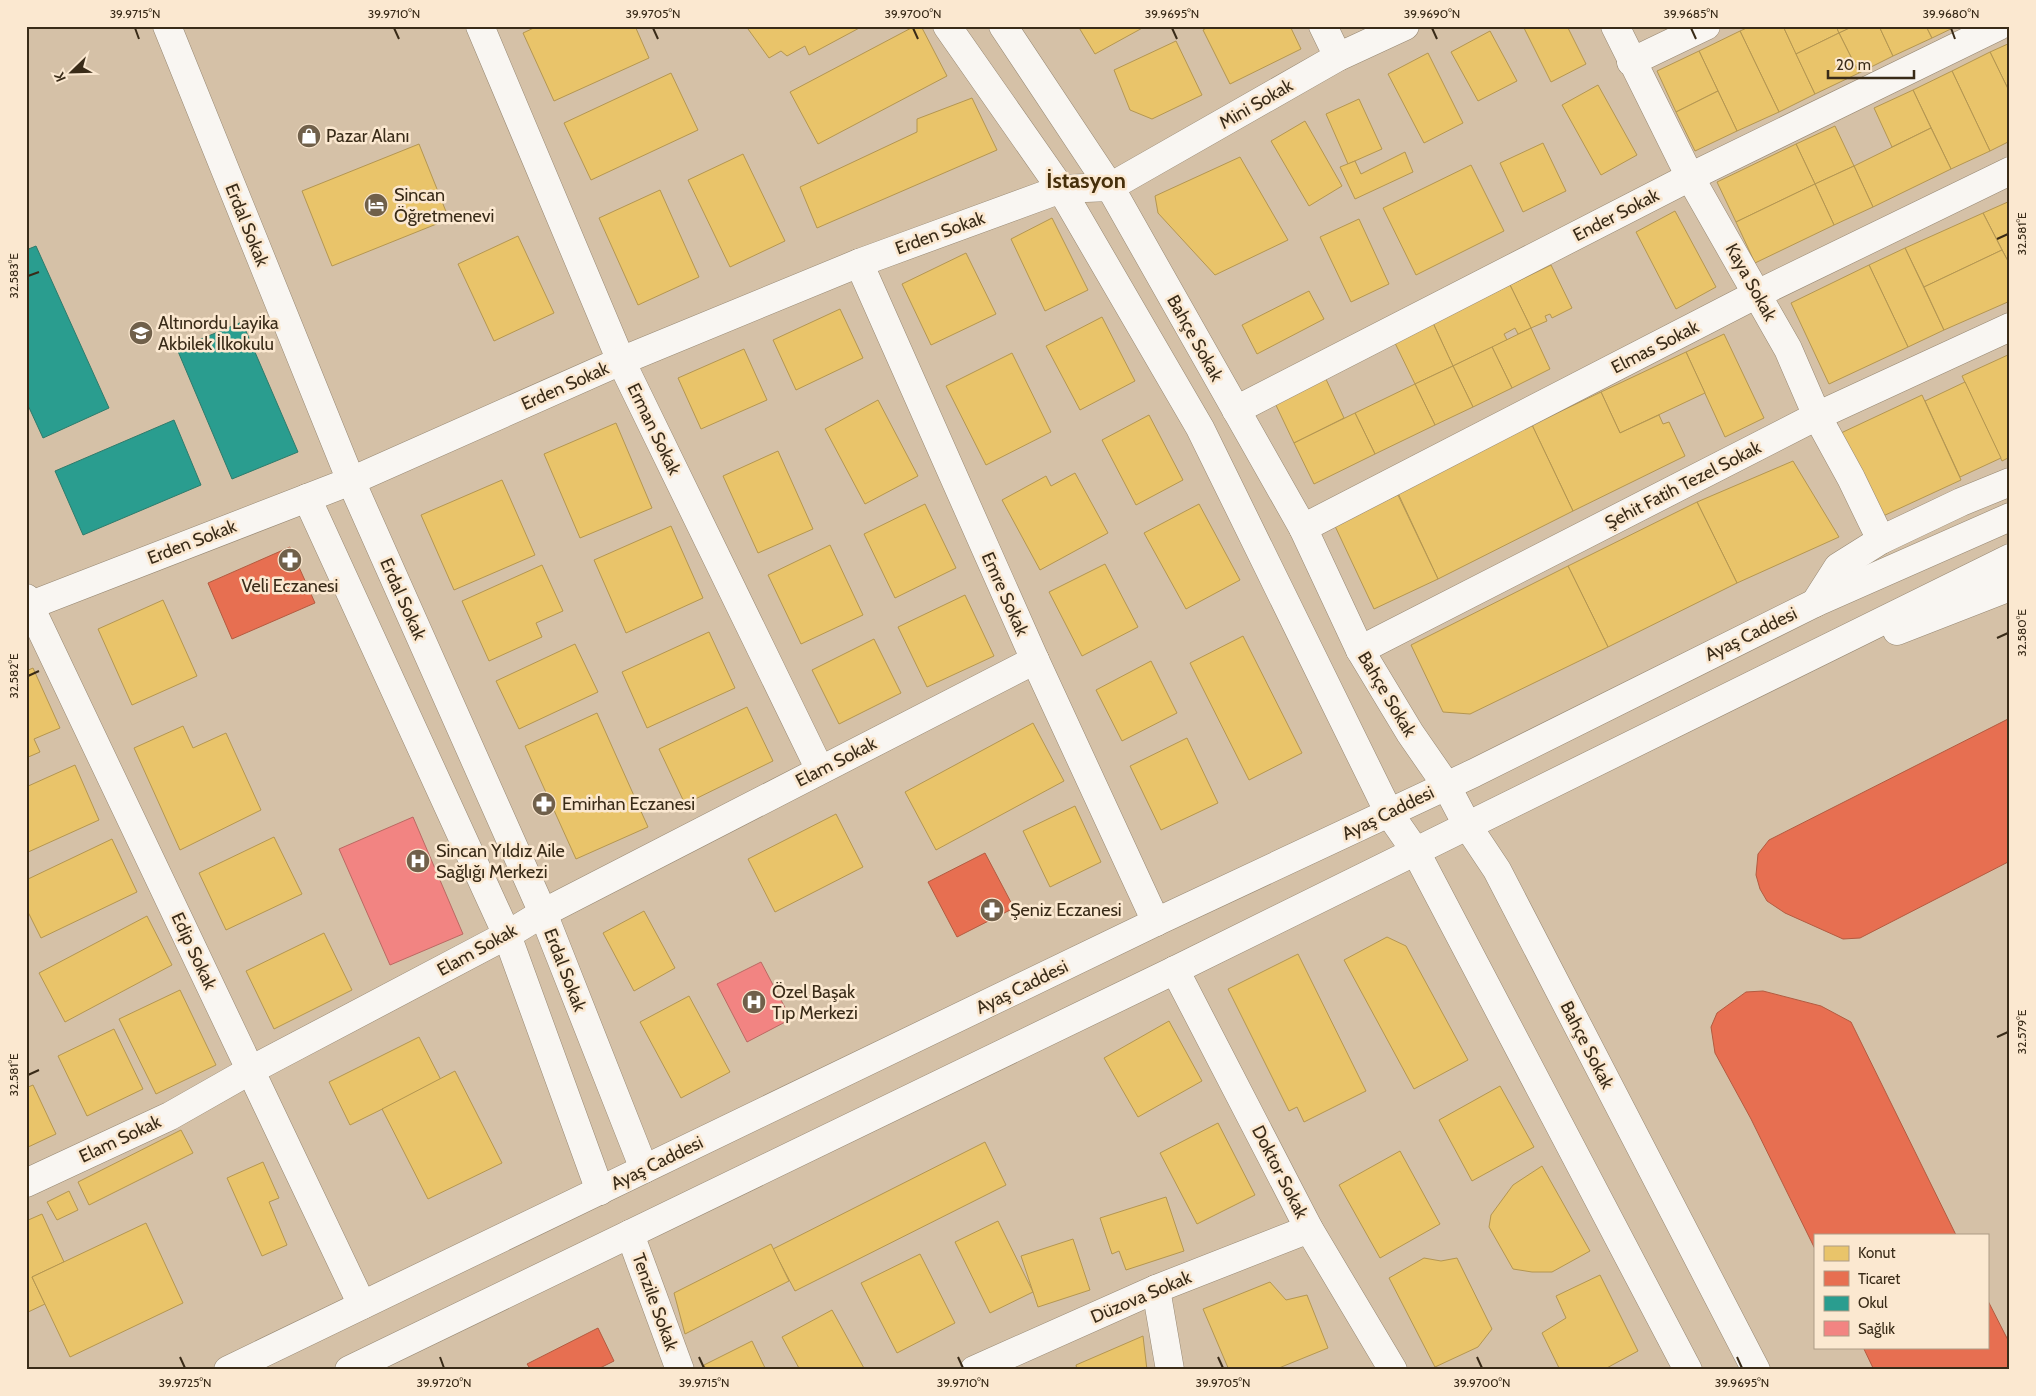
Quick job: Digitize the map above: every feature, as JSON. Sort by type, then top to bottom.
[{"type":"street","name":"Erdal Sokak","points":[[167,26],[351,481],[543,913],[644,1169]]},
{"type":"street","name":"Erman Sokak","points":[[480,26],[621,361],[820,770]]},
{"type":"street","points":[[947,26],[1061,188],[1200,428],[1389,813],[1416,852],[1688,1370]]},
{"type":"street","name":"Bahçe Sokak","points":[[1004,26],[1110,187],[1303,528],[1360,650],[1410,733],[1446,785],[1467,825],[1497,870],[1756,1370]]},
{"type":"street","points":[[1323,26],[1338,57]]},
{"type":"street","name":"Mini Sokak","points":[[1110,187],[1338,57],[1405,26]]},
{"type":"street","name":"Kaya Sokak","points":[[1615,26],[1631,62],[1690,177],[1788,349],[1818,416],[1881,540]]},
{"type":"street","points":[[1631,62],[1706,26]]},
{"type":"street","name":"Ender Sokak","points":[[1236,410],[1690,177],[1999,26]]},
{"type":"street","name":"Elmas Sokak","points":[[1303,528],[1758,294],[2010,171]]},
{"type":"street","name":"Erden Sokak","points":[[27,603],[351,481],[621,361],[859,263],[1061,188],[1110,187]]},
{"type":"street","name":"Emre Sokak","points":[[859,263],[1035,660],[1156,922]]},
{"type":"street","name":"Şehit Fatih Tezel Sokak","points":[[1360,650],[1818,416],[2010,327]]},
{"type":"street","points":[[1815,602],[1838,567],[1881,540],[1961,502],[2010,482]]},
{"type":"street","points":[[307,498],[507,935],[600,1191]]},
{"type":"street","name":"Ayaş Caddesi","points":[[228,1370],[1156,922],[1389,813],[1815,602],[2010,517]]},
{"type":"street","points":[[349,1370],[1175,970],[2010,558]]},
{"type":"street","points":[[1837,642],[1890,634],[2010,587]]},
{"type":"street","name":"Edip Sokak","points":[[27,603],[362,1306]]},
{"type":"street","name":"Elam Sokak","points":[[26,1183],[170,1116],[251,1070],[507,935],[543,913],[1035,660]]},
{"type":"street","name":"Doktor Sokak","points":[[1175,970],[1309,1229],[1393,1370]]},
{"type":"street","name":"Düzova Sokak","points":[[974,1370],[1156,1289],[1309,1229]]},
{"type":"street","name":"Tenzile Sokak","points":[[630,1234],[680,1370]]},
{"type":"street","points":[[1156,1289],[1170,1370]]},
{"type":"building: Konut","points":[[538,26],[635,26],[649,58],[554,101],[523,33]]},
{"type":"building: Konut","points":[[753,26],[863,26],[809,55],[805,46],[787,56],[781,51],[769,58],[748,29]]},
{"type":"building: Konut","points":[[915,26],[921,26],[947,76],[818,144],[790,92]]},
{"type":"building: Konut","points":[[1078,26],[1146,26],[1095,54]]},
{"type":"building: Konut","points":[[1210,26],[1290,26],[1301,49],[1230,84],[1203,30]]},
{"type":"building: Konut","points":[[1523,26],[1567,26],[1586,64],[1551,82]]},
{"type":"building: Konut","points":[[1751,26],[1783,26],[1815,94],[1779,112],[1740,31]]},
{"type":"building: Konut","points":[[1783,26],[1836,26],[1839,33],[1796,54]]},
{"type":"building: Konut","points":[[1836,26],[1854,26],[1839,33]]},
{"type":"building: Konut","points":[[1854,26],[1879,26],[1893,56],[1859,73],[1839,33]]},
{"type":"building: Konut","points":[[1879,26],[1926,26],[1932,38],[1893,56]]},
{"type":"building: Konut","points":[[1926,26],[1957,26],[1932,38]]},
{"type":"building: Konut","points":[[1490,31],[1517,81],[1478,101],[1451,52]]},
{"type":"building: Konut","points":[[1740,31],[1779,112],[1737,131],[1699,51]]},
{"type":"building: Konut","points":[[1839,33],[1859,73],[1815,94],[1796,54]]},
{"type":"building: Konut","points":[[1176,41],[1202,95],[1152,119],[1130,110],[1114,70]]},
{"type":"building: Konut","points":[[2010,43],[2010,93],[1990,52]]},
{"type":"building: Konut","points":[[1699,51],[1718,91],[1676,112],[1657,71]]},
{"type":"building: Konut","points":[[1990,52],[2010,93],[2010,141],[1990,151],[1952,71]]},
{"type":"building: Konut","points":[[1428,53],[1463,123],[1424,143],[1388,74]]},
{"type":"building: Konut","points":[[1952,71],[1990,151],[1951,169],[1913,90]]},
{"type":"building: Konut","points":[[671,73],[698,130],[591,180],[564,123]]},
{"type":"building: Konut","points":[[1598,85],[1637,155],[1601,175],[1562,105]]},
{"type":"building: Konut","points":[[1913,90],[1931,128],[1892,147],[1874,108]]},
{"type":"building: Konut","points":[[1718,91],[1737,131],[1695,151],[1676,112]]},
{"type":"building: Konut","points":[[972,98],[997,150],[817,228],[800,187],[917,132],[917,119]]},
{"type":"building: Konut","points":[[1359,99],[1382,149],[1348,164],[1326,114]]},
{"type":"building: Konut","points":[[1305,121],[1342,186],[1309,206],[1271,141]]},
{"type":"building: Konut","points":[[1835,126],[1854,166],[1815,184],[1796,144]]},
{"type":"building: Konut","points":[[1931,128],[1951,169],[1873,207],[1854,166]]},
{"type":"building: Konut","points":[[1543,143],[1566,191],[1523,212],[1500,163]]},
{"type":"building: Konut","name":"Sincan Öğretmenevi","points":[[419,144],[449,219],[332,266],[302,191]]},
{"type":"building: Konut","points":[[1796,144],[1815,184],[1736,222],[1717,182]]},
{"type":"building: Konut","points":[[1405,152],[1413,172],[1355,199],[1340,167],[1355,161],[1361,174]]},
{"type":"building: Konut","points":[[743,154],[785,241],[730,267],[688,180]]},
{"type":"building: Konut","points":[[1240,157],[1288,240],[1215,275],[1158,213],[1155,196]]},
{"type":"building: Konut","points":[[1471,165],[1504,231],[1416,275],[1383,208]]},
{"type":"building: Konut","points":[[1854,166],[1873,207],[1834,225],[1815,184]]},
{"type":"building: Konut","points":[[1815,184],[1834,225],[1755,263],[1736,222]]},
{"type":"building: Konut","points":[[660,190],[699,277],[638,305],[599,218]]},
{"type":"building: Konut","points":[[2010,201],[2010,265],[1983,213]]},
{"type":"building: Konut","points":[[1675,211],[1716,287],[1676,309],[1636,232]]},
{"type":"building: Konut","points":[[1983,213],[2002,250],[1924,287],[1905,248]]},
{"type":"building: Konut","points":[[1052,218],[1088,290],[1045,311],[1011,239]]},
{"type":"building: Konut","points":[[1359,219],[1389,284],[1351,302],[1320,237]]},
{"type":"building: Konut","points":[[518,236],[554,313],[494,341],[458,264]]},
{"type":"building: Konut","points":[[1905,248],[1944,330],[1908,347],[1869,265]]},
{"type":"building: Konut","points":[[2002,250],[2010,265],[2010,301],[1944,330],[1924,287]]},
{"type":"building: Konut","points":[[966,253],[996,314],[931,345],[902,284]]},
{"type":"building: Konut","points":[[1551,265],[1572,308],[1552,318],[1550,314],[1545,316],[1547,321],[1531,328],[1510,285]]},
{"type":"building: Konut","points":[[1869,265],[1908,347],[1829,384],[1791,303]]},
{"type":"building: Konut","points":[[1510,285],[1531,328],[1518,334],[1515,328],[1504,334],[1507,340],[1453,366],[1433,323]]},
{"type":"building: Konut","points":[[1309,291],[1324,319],[1257,354],[1242,325]]},
{"type":"building: Konut","points":[[840,309],[863,358],[796,390],[773,340]]},
{"type":"building: Konut","points":[[1102,317],[1135,381],[1080,410],[1046,346]]},
{"type":"building: Konut","points":[[1433,323],[1453,366],[1415,384],[1394,341]]},
{"type":"building: Konut","points":[[1531,328],[1550,369],[1512,388],[1492,347]]},
{"type":"building: Konut","points":[[1724,334],[1764,418],[1725,437],[1686,352]]},
{"type":"building: Konut","points":[[1492,347],[1512,388],[1473,407],[1453,366]]},
{"type":"building: Konut","points":[[744,349],[767,400],[701,429],[678,378]]},
{"type":"building: Konut","points":[[1686,352],[1705,393],[1620,433],[1601,392]]},
{"type":"building: Konut","points":[[1012,353],[1051,432],[986,465],[946,386]]},
{"type":"building: Konut","points":[[2010,354],[2010,457],[2002,461],[1962,376]]},
{"type":"building: Konut","points":[[1453,366],[1473,407],[1435,425],[1415,384]]},
{"type":"building: Konut","points":[[1325,377],[1344,418],[1294,443],[1274,401]]},
{"type":"building: Konut","points":[[1965,382],[2001,458],[1960,477],[1925,401]]},
{"type":"building: Konut","points":[[1415,384],[1435,425],[1375,454],[1355,413]]},
{"type":"building: Konut","points":[[1601,392],[1620,433],[1659,415],[1663,424],[1669,422],[1685,456],[1573,511],[1532,425]]},
{"type":"building: Konut","points":[[1922,395],[1961,480],[1881,517],[1841,433]]},
{"type":"building: Konut","points":[[878,400],[918,476],[865,504],[825,429]]},
{"type":"building: Konut","points":[[1355,413],[1375,454],[1314,484],[1294,443]]},
{"type":"building: Konut","points":[[1149,415],[1183,480],[1136,505],[1102,440]]},
{"type":"building: Konut","points":[[616,423],[652,508],[580,538],[544,454]]},
{"type":"building: Konut","points":[[1532,425],[1573,511],[1438,579],[1396,489]]},
{"type":"building: Konut","points":[[778,451],[813,529],[758,553],[723,476]]},
{"type":"building: Konut","points":[[1793,461],[1839,537],[1737,583],[1697,502]]},
{"type":"building: Konut","points":[[1075,473],[1108,533],[1040,570],[1002,500],[1046,476],[1051,486]]},
{"type":"building: Konut","points":[[502,480],[535,555],[454,590],[421,515]]},
{"type":"building: Konut","points":[[1398,495],[1438,579],[1374,609],[1334,524]]},
{"type":"building: Konut","points":[[1697,502],[1737,583],[1608,647],[1568,566]]},
{"type":"building: Konut","points":[[925,504],[956,568],[895,598],[864,534]]},
{"type":"building: Konut","points":[[1199,504],[1240,580],[1186,609],[1144,533]]},
{"type":"building: Konut","points":[[671,526],[703,598],[626,633],[594,560]]},
{"type":"building: Konut","points":[[830,545],[863,615],[801,644],[768,575]]},
{"type":"building: Konut","points":[[1105,564],[1138,627],[1082,656],[1049,592]]},
{"type":"building: Konut","points":[[542,565],[563,611],[536,623],[542,637],[489,661],[462,601]]},
{"type":"building: Konut","points":[[1568,566],[1608,647],[1470,714],[1443,712],[1411,645]]},
{"type":"building: Konut","points":[[965,595],[994,656],[927,687],[898,627]]},
{"type":"building: Konut","points":[[163,600],[197,676],[132,705],[98,629]]},
{"type":"building: Konut","points":[[709,632],[735,688],[647,728],[622,672]]},
{"type":"building: Konut","points":[[1243,636],[1302,753],[1249,780],[1190,663]]},
{"type":"building: Konut","points":[[874,639],[901,693],[839,724],[812,670]]},
{"type":"building: Konut","points":[[575,644],[598,692],[519,729],[496,681]]},
{"type":"building: Konut","points":[[1151,661],[1177,713],[1122,741],[1096,690]]},
{"type":"building: Konut","points":[[33,668],[60,728],[34,739],[40,752],[26,758],[26,671]]},
{"type":"building: Konut","points":[[747,707],[773,761],[685,804],[659,749]]},
{"type":"building: Konut","points":[[597,713],[648,827],[576,859],[525,746]]},
{"type":"building: Konut","points":[[1033,723],[1064,781],[936,850],[905,792]]},
{"type":"building: Konut","points":[[183,726],[193,748],[226,733],[261,810],[180,850],[134,748]]},
{"type":"building: Konut","points":[[1187,738],[1218,803],[1161,830],[1130,766]]},
{"type":"building: Konut","points":[[75,765],[99,820],[26,853],[26,787]]},
{"type":"building: Konut","points":[[1075,806],[1101,862],[1050,887],[1023,831]]},
{"type":"building: Konut","points":[[836,814],[863,867],[775,912],[748,859]]},
{"type":"building: Konut","points":[[274,837],[302,894],[226,930],[199,873]]},
{"type":"building: Konut","points":[[112,839],[137,892],[41,938],[26,908],[26,880]]},
{"type":"building: Konut","points":[[644,911],[675,968],[634,991],[603,933]]},
{"type":"building: Konut","points":[[147,916],[172,965],[65,1022],[39,973]]},
{"type":"building: Konut","points":[[324,933],[352,990],[274,1029],[246,971]]},
{"type":"building: Konut","points":[[1387,937],[1406,946],[1468,1060],[1414,1089],[1344,960]]},
{"type":"building: Konut","points":[[1298,954],[1366,1091],[1304,1122],[1297,1107],[1289,1111],[1228,989]]},
{"type":"building: Konut","points":[[180,990],[216,1065],[156,1094],[119,1019]]},
{"type":"building: Konut","points":[[689,996],[730,1072],[681,1098],[640,1022]]},
{"type":"building: Konut","points":[[1169,1021],[1202,1081],[1138,1117],[1104,1058]]},
{"type":"building: Konut","points":[[114,1029],[143,1089],[87,1116],[58,1056]]},
{"type":"building: Konut","points":[[419,1037],[441,1080],[350,1125],[329,1082]]},
{"type":"building: Konut","points":[[455,1071],[502,1163],[428,1199],[382,1109]]},
{"type":"building: Konut","points":[[33,1085],[56,1134],[26,1148],[26,1088]]},
{"type":"building: Konut","points":[[1500,1086],[1534,1147],[1472,1181],[1439,1120]]},
{"type":"building: Konut","points":[[1218,1123],[1255,1195],[1197,1224],[1160,1153]]},
{"type":"building: Konut","points":[[181,1130],[193,1153],[89,1205],[78,1182]]},
{"type":"building: Konut","points":[[985,1142],[1006,1185],[795,1291],[773,1249]]},
{"type":"building: Konut","points":[[1400,1151],[1440,1224],[1380,1258],[1339,1185]]},
{"type":"building: Konut","points":[[263,1162],[279,1198],[269,1202],[287,1245],[262,1256],[227,1178]]},
{"type":"building: Konut","points":[[1542,1166],[1590,1251],[1552,1272],[1532,1272],[1513,1269],[1489,1227],[1491,1215],[1513,1185]]},
{"type":"building: Konut","points":[[69,1191],[78,1210],[57,1220],[47,1202]]},
{"type":"building: Konut","points":[[1166,1197],[1184,1251],[1126,1270],[1119,1251],[1112,1254],[1100,1218]]},
{"type":"building: Konut","points":[[42,1214],[64,1262],[32,1277],[45,1304],[26,1313],[26,1221]]},
{"type":"building: Konut","points":[[998,1221],[1033,1292],[990,1313],[955,1242]]},
{"type":"building: Konut","points":[[146,1223],[183,1303],[70,1357],[32,1277]]},
{"type":"building: Konut","points":[[1073,1239],[1090,1290],[1038,1307],[1021,1256]]},
{"type":"building: Konut","points":[[771,1244],[789,1281],[685,1334],[674,1293]]},
{"type":"building: Konut","points":[[920,1254],[955,1323],[897,1353],[861,1283]]},
{"type":"building: Konut","points":[[1424,1258],[1441,1261],[1457,1258],[1492,1329],[1478,1347],[1435,1367],[1389,1278]]},
{"type":"building: Konut","points":[[1600,1275],[1638,1351],[1603,1370],[1560,1370],[1542,1333],[1566,1318],[1556,1296]]},
{"type":"building: Konut","points":[[1270,1282],[1286,1300],[1307,1295],[1328,1348],[1274,1370],[1229,1370],[1203,1309]]},
{"type":"building: Konut","points":[[832,1310],[865,1370],[800,1370],[782,1337]]},
{"type":"building: Konut","points":[[1143,1336],[1147,1370],[1077,1370],[1076,1365]]},
{"type":"building: Konut","points":[[752,1341],[766,1370],[706,1370],[704,1365]]},
{"type":"building: Ticaret","points":[[290,547],[315,603],[232,639],[208,583]]},
{"type":"building: Ticaret","points":[[2010,718],[2010,861],[1860,938],[1843,939],[1785,913],[1767,901],[1760,889],[1756,875],[1758,854],[1769,840]]},
{"type":"building: Ticaret","points":[[985,853],[1014,908],[957,937],[928,882]]},
{"type":"building: Ticaret","points":[[1763,991],[1821,1006],[1851,1022],[1956,1234],[1814,1234],[1814,1247],[1751,1119],[1715,1053],[1711,1027],[1717,1013],[1746,992]]},
{"type":"building: Ticaret","points":[[1988,1301],[2010,1344],[2010,1370],[1874,1370],[1863,1348],[1988,1348]]},
{"type":"building: Ticaret","points":[[598,1328],[614,1361],[596,1370],[531,1370],[527,1364]]},
{"type":"building: Okul","points":[[36,246],[109,408],[43,438],[26,401],[26,250]]},
{"type":"building: Okul","points":[[242,322],[298,452],[232,479],[177,349]]},
{"type":"building: Okul","points":[[174,420],[201,485],[83,535],[55,471]]},
{"type":"building: Sağlık","points":[[413,817],[463,934],[390,965],[339,849]]},
{"type":"building: Sağlık","name":"Özel Başak Tıp Merkezi","points":[[761,962],[791,1019],[747,1042],[717,984]]},
{"type":"place","name":"Pazar Alanı","points":[[309,136]]},
{"type":"place","name":"Sincan Öğretmenevi","points":[[376,205]]},
{"type":"place","name":"Altınordu Layika Akbilek İlkokulu","points":[[141,333]]},
{"type":"place","name":"Veli Eczanesi","points":[[290,560]]},
{"type":"place","name":"Emirhan Eczanesi","points":[[544,804]]},
{"type":"place","name":"Sincan Yıldız Aile Sağlığı Merkezi","points":[[418,861]]},
{"type":"place","name":"Şeniz Eczanesi","points":[[992,910]]},
{"type":"place","name":"Özel Başak Tıp Merkezi","points":[[754,1002]]},
{"type":"district","name":"İstasyon","points":[[1086,180]]}]
